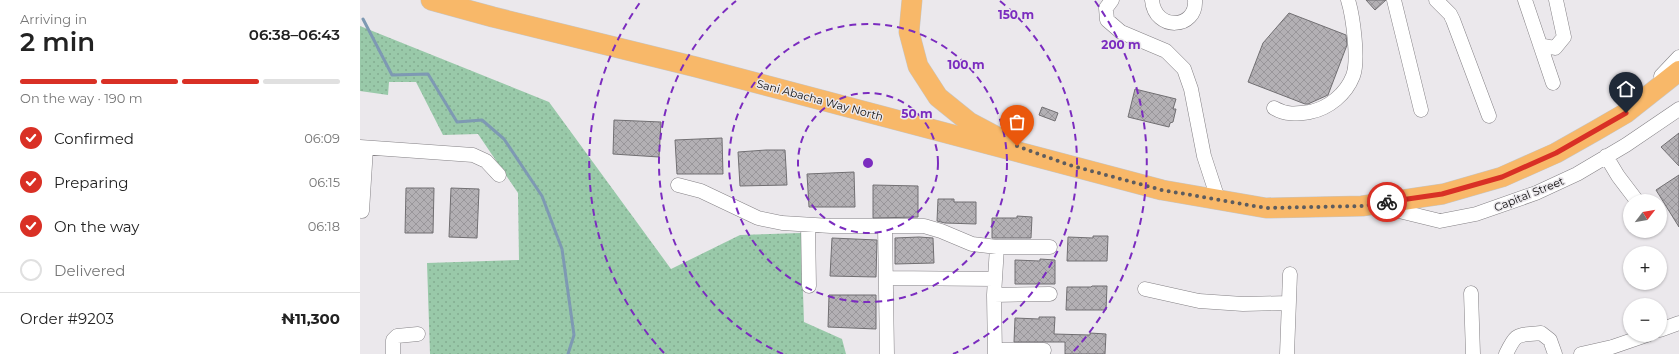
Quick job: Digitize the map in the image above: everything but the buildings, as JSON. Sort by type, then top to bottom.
[{"type":"highway","name":"Sani Abacha Way North","points":[[431,0],[1162,190],[1266,208],[1362,206],[1442,194],[1502,177],[1556,153],[1626,113],[1679,71]]},
{"type":"highway","points":[[912,0],[909,32],[918,66],[938,97],[969,122],[1004,141],[1069,165]]},
{"type":"street","points":[[1112,0],[1106,8],[1107,20],[1121,32],[1166,51],[1184,68],[1191,89],[1204,156],[1218,200]]},
{"type":"street","points":[[1152,0],[1156,15],[1169,23],[1184,21],[1190,16],[1194,10],[1195,0]]},
{"type":"street","points":[[1274,108],[1282,113],[1313,111],[1333,102],[1346,90],[1353,75],[1355,64],[1354,31],[1348,0]]},
{"type":"street","points":[[1394,0],[1421,110]]},
{"type":"street","points":[[1436,0],[1450,14],[1453,20],[1489,116]]},
{"type":"street","points":[[1525,0],[1553,83]]},
{"type":"street","points":[[1540,45],[1555,48],[1564,37],[1556,0]]},
{"type":"street","points":[[1626,113],[1679,57]]},
{"type":"street","name":"Capital Street","points":[[1362,206],[1400,211],[1440,220],[1476,214],[1536,193],[1577,174],[1679,109]]},
{"type":"street","points":[[362,211],[363,148],[473,155],[486,161],[499,175]]},
{"type":"street","points":[[1606,156],[1618,176],[1632,194]]},
{"type":"street","points":[[678,185],[701,190],[758,218],[808,225],[924,226],[941,231],[972,244],[997,247],[1050,247]]},
{"type":"street","points":[[808,225],[809,286]]},
{"type":"street","points":[[885,226],[887,354]]},
{"type":"street","points":[[997,247],[994,295],[995,352],[1044,350]]},
{"type":"street","points":[[1287,354],[1290,274]]},
{"type":"street","points":[[886,278],[995,279]]},
{"type":"street","points":[[1144,289],[1199,301],[1243,304],[1289,303]]},
{"type":"street","points":[[1472,293],[1473,354]]},
{"type":"street","points":[[994,295],[1050,294]]},
{"type":"street","points":[[1667,327],[1679,323]]},
{"type":"street","points":[[1506,354],[1513,339],[1518,336],[1541,333],[1550,340],[1555,354]]},
{"type":"street","points":[[392,354],[393,340],[397,336],[418,334]]},
{"type":"street","points":[[1581,354],[1612,350],[1631,342]]},
{"type":"green space","points":[[360,26],[549,102],[671,269],[740,235],[801,233],[804,322],[842,339],[846,354],[430,354],[427,263],[519,260],[518,193],[478,134],[443,135],[416,82],[389,82],[388,95],[360,91]]},
{"type":"waterway","points":[[363,19],[392,75],[428,74],[457,122],[482,120],[504,139],[542,196],[562,249],[574,335],[568,354]]},
{"type":"way so far","points":[[1017,146],[1069,165],[1162,190],[1266,208],[1362,206],[1387,202]]},
{"type":"route","points":[[1387,202],[1442,194],[1502,177],[1556,153],[1626,113]]}]
